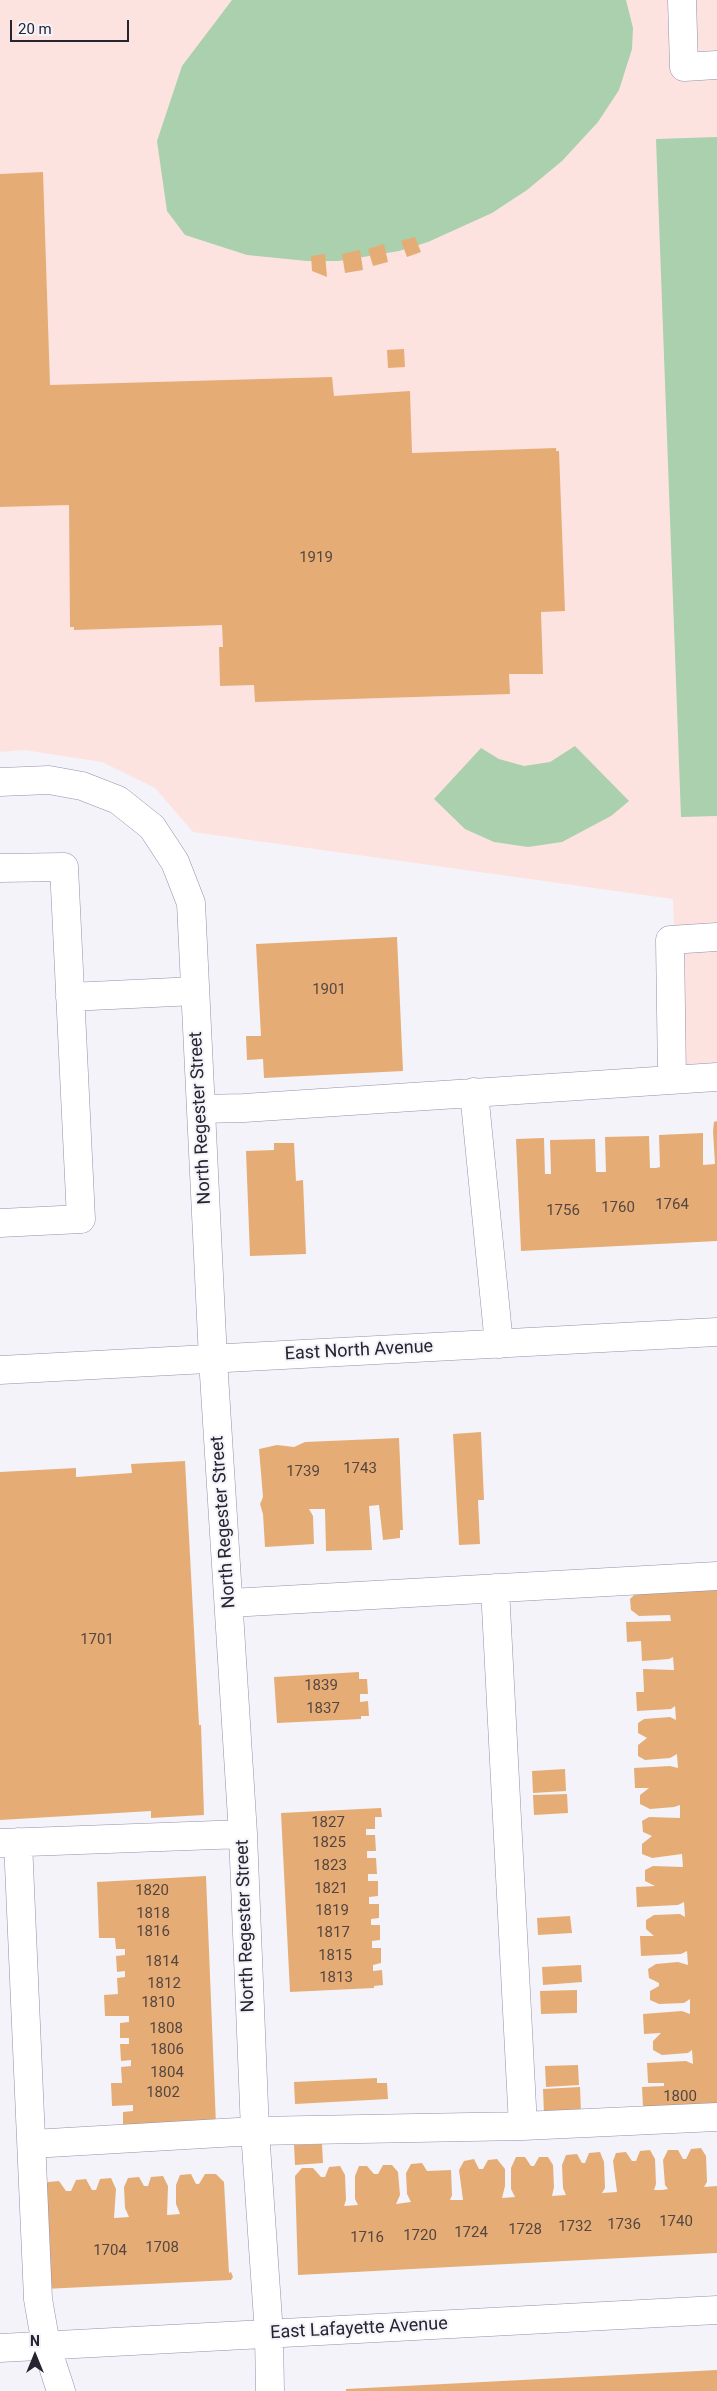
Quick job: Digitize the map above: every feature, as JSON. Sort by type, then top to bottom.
[{"type":"street","points":[[682,0],[684,67],[717,65]]},
{"type":"street","name":"North Regester Street","points":[[0,782],[49,780],[82,786],[118,800],[152,827],[175,862],[191,903],[213,1359],[230,1603],[243,1834],[255,2132],[269,2334],[270,2391]]},
{"type":"street","points":[[0,868],[64,867],[81,1219],[0,1223]]},
{"type":"street","points":[[672,1078],[670,940],[717,937]]},
{"type":"street","points":[[70,997],[195,990]]},
{"type":"street","points":[[201,1109],[244,1108],[672,1078],[717,1077]]},
{"type":"street","points":[[474,1092],[499,1344]]},
{"type":"street","name":"East North Avenue","points":[[0,1370],[717,1332]]},
{"type":"street","points":[[230,1603],[717,1576]]},
{"type":"street","points":[[495,1588],[523,2126]]},
{"type":"street","points":[[61,2391],[46,2345],[38,2300],[32,2144],[9,1842],[243,1834]]},
{"type":"street","points":[[32,2144],[255,2132],[523,2126],[717,2117]]},
{"type":"street","name":"East Lafayette Avenue","points":[[0,2348],[717,2310]]},
{"type":"shaded area","points":[[0,0],[717,0],[717,1063],[679,1065],[673,899],[193,832],[155,788],[102,762],[24,750],[0,752]]},
{"type":"green space","points":[[232,0],[626,0],[633,28],[632,49],[619,90],[598,122],[562,161],[527,190],[492,213],[428,242],[399,251],[339,261],[307,261],[247,255],[185,235],[167,211],[157,141],[182,66]]},
{"type":"green space","points":[[717,137],[717,816],[681,817],[656,139]]},
{"type":"green space","points":[[575,746],[629,801],[611,816],[562,842],[528,847],[494,842],[465,829],[434,799],[481,748],[499,759],[524,766],[550,762]]},
{"type":"building","points":[[43,172],[50,385],[332,377],[334,396],[410,391],[412,453],[556,448],[556,451],[559,451],[565,611],[541,612],[543,674],[509,674],[510,694],[255,702],[254,685],[220,686],[219,647],[223,647],[222,625],[74,630],[74,627],[70,627],[69,505],[0,507],[0,174]]},
{"type":"building","points":[[415,237],[421,252],[407,257],[401,241]]},
{"type":"building","points":[[384,244],[388,262],[373,266],[368,249]]},
{"type":"building","points":[[360,250],[363,270],[345,273],[342,254]]},
{"type":"building","points":[[325,254],[327,277],[312,271],[311,256]]},
{"type":"building","points":[[404,349],[405,367],[388,368],[387,350]]},
{"type":"building","points":[[397,937],[403,1071],[264,1078],[263,1059],[247,1060],[246,1036],[261,1036],[256,944]]},
{"type":"building","points":[[717,1121],[717,1241],[521,1251],[516,1139],[544,1138],[545,1174],[551,1174],[550,1140],[595,1139],[596,1172],[606,1172],[605,1137],[649,1136],[650,1168],[656,1168],[660,1167],[659,1135],[703,1133],[703,1165],[715,1164],[713,1131],[714,1122]]},
{"type":"building","points":[[274,1143],[294,1143],[296,1181],[303,1180],[306,1254],[250,1256],[246,1151],[274,1150]]},
{"type":"building","points":[[481,1432],[484,1500],[478,1500],[480,1544],[459,1545],[453,1434]]},
{"type":"building","points":[[399,1438],[403,1530],[400,1530],[400,1538],[383,1540],[379,1505],[369,1506],[372,1550],[326,1551],[325,1509],[309,1509],[313,1516],[314,1544],[265,1547],[263,1514],[260,1504],[263,1497],[259,1449],[277,1445],[294,1447],[305,1442]]},
{"type":"building","points":[[185,1461],[199,1725],[201,1725],[204,1815],[151,1818],[151,1811],[0,1820],[0,1472],[76,1468],[76,1477],[132,1473],[131,1464]]},
{"type":"building","points":[[717,1581],[717,2107],[643,2107],[642,2087],[664,2086],[664,2083],[648,2083],[647,2063],[686,2061],[693,2064],[692,2050],[688,2053],[662,2055],[653,2050],[653,2041],[661,2033],[644,2034],[643,2014],[682,2011],[690,2014],[690,1999],[684,2003],[659,2004],[650,2000],[650,1991],[659,1986],[659,1983],[649,1978],[648,1969],[656,1964],[678,1962],[688,1965],[687,1951],[681,1954],[641,1956],[640,1936],[654,1936],[646,1929],[646,1920],[654,1915],[680,1914],[685,1917],[684,1902],[678,1905],[637,1907],[636,1887],[655,1886],[645,1881],[645,1870],[653,1866],[683,1867],[682,1854],[652,1858],[642,1854],[642,1844],[652,1836],[643,1832],[642,1821],[649,1817],[680,1818],[680,1805],[650,1809],[640,1804],[640,1795],[649,1788],[635,1788],[634,1768],[670,1766],[678,1768],[677,1754],[670,1758],[645,1760],[638,1756],[638,1745],[647,1738],[638,1733],[638,1723],[644,1719],[670,1717],[676,1720],[675,1706],[671,1709],[637,1711],[636,1692],[644,1692],[643,1669],[674,1670],[673,1657],[642,1661],[641,1641],[627,1642],[626,1622],[671,1621],[670,1615],[639,1616],[631,1610],[630,1599],[639,1590]]},
{"type":"building","points":[[359,1672],[359,1679],[367,1679],[368,1694],[360,1694],[360,1702],[368,1701],[369,1716],[361,1716],[361,1719],[277,1723],[274,1677]]},
{"type":"building","points":[[565,1769],[566,1791],[533,1793],[532,1771]]},
{"type":"building","points":[[567,1794],[568,1813],[534,1815],[533,1795]]},
{"type":"building","points":[[381,1808],[382,1817],[375,1817],[375,1829],[366,1829],[366,1835],[375,1835],[376,1851],[367,1851],[367,1858],[376,1858],[377,1874],[368,1874],[368,1881],[378,1881],[378,1896],[369,1897],[369,1904],[379,1904],[379,1918],[371,1919],[371,1925],[380,1925],[380,1940],[372,1941],[372,1948],[381,1948],[381,1963],[373,1965],[373,1971],[382,1970],[383,1985],[374,1986],[374,1988],[290,1992],[281,1813]]},
{"type":"building","points":[[206,1876],[216,2125],[123,2128],[123,2112],[133,2111],[133,2105],[112,2106],[111,2083],[122,2083],[121,2067],[131,2066],[131,2060],[121,2061],[120,2044],[129,2044],[129,2038],[120,2038],[120,2023],[129,2022],[129,2016],[105,2016],[104,1995],[118,1994],[117,1978],[125,1977],[125,1971],[117,1972],[116,1956],[125,1955],[125,1949],[116,1949],[115,1938],[99,1938],[97,1882]]},
{"type":"building","points":[[570,1916],[572,1933],[538,1935],[537,1918]]},
{"type":"building","points":[[581,1965],[582,1982],[543,1985],[542,1967]]},
{"type":"building","points":[[577,1990],[577,2013],[541,2014],[540,1991]]},
{"type":"building","points":[[578,2065],[579,2085],[546,2087],[545,2066]]},
{"type":"building","points":[[377,2078],[377,2083],[387,2083],[388,2099],[295,2104],[294,2082]]},
{"type":"building","points":[[580,2087],[581,2113],[544,2114],[543,2089]]},
{"type":"building","points":[[322,2144],[323,2163],[295,2165],[294,2145]]},
{"type":"building","points":[[701,2148],[706,2156],[707,2182],[704,2187],[717,2186],[717,2253],[298,2275],[295,2176],[302,2168],[313,2168],[321,2177],[325,2177],[329,2167],[340,2166],[345,2175],[346,2200],[344,2206],[358,2205],[355,2199],[355,2176],[359,2166],[367,2166],[374,2174],[378,2174],[383,2165],[392,2165],[398,2172],[400,2195],[396,2204],[411,2202],[407,2194],[406,2173],[411,2164],[422,2163],[427,2171],[451,2170],[452,2195],[450,2200],[463,2200],[459,2170],[464,2161],[474,2159],[479,2169],[483,2169],[488,2160],[497,2159],[505,2169],[505,2186],[502,2198],[515,2197],[511,2189],[511,2168],[516,2157],[525,2157],[531,2166],[534,2166],[539,2157],[548,2157],[553,2165],[554,2187],[552,2196],[566,2195],[563,2188],[562,2165],[566,2155],[577,2154],[582,2163],[585,2163],[589,2153],[600,2152],[604,2162],[605,2188],[602,2193],[617,2192],[613,2161],[616,2153],[626,2152],[632,2161],[636,2161],[640,2151],[650,2150],[655,2159],[656,2184],[654,2190],[662,2190],[668,2189],[665,2185],[663,2160],[668,2150],[678,2150],[683,2159],[686,2159],[691,2149]]},
{"type":"building","points":[[191,2174],[196,2184],[199,2184],[205,2174],[216,2174],[224,2182],[229,2273],[231,2272],[233,2277],[231,2280],[44,2289],[42,2192],[48,2182],[59,2181],[66,2191],[71,2191],[76,2180],[86,2179],[92,2190],[96,2190],[100,2179],[111,2178],[116,2189],[114,2218],[129,2217],[125,2208],[124,2187],[128,2178],[139,2177],[144,2186],[148,2186],[151,2177],[163,2176],[168,2186],[167,2215],[180,2214],[176,2204],[176,2185],[180,2175]]},
{"type":"building","points":[[717,2370],[717,2391],[346,2391],[346,2389]]}]
